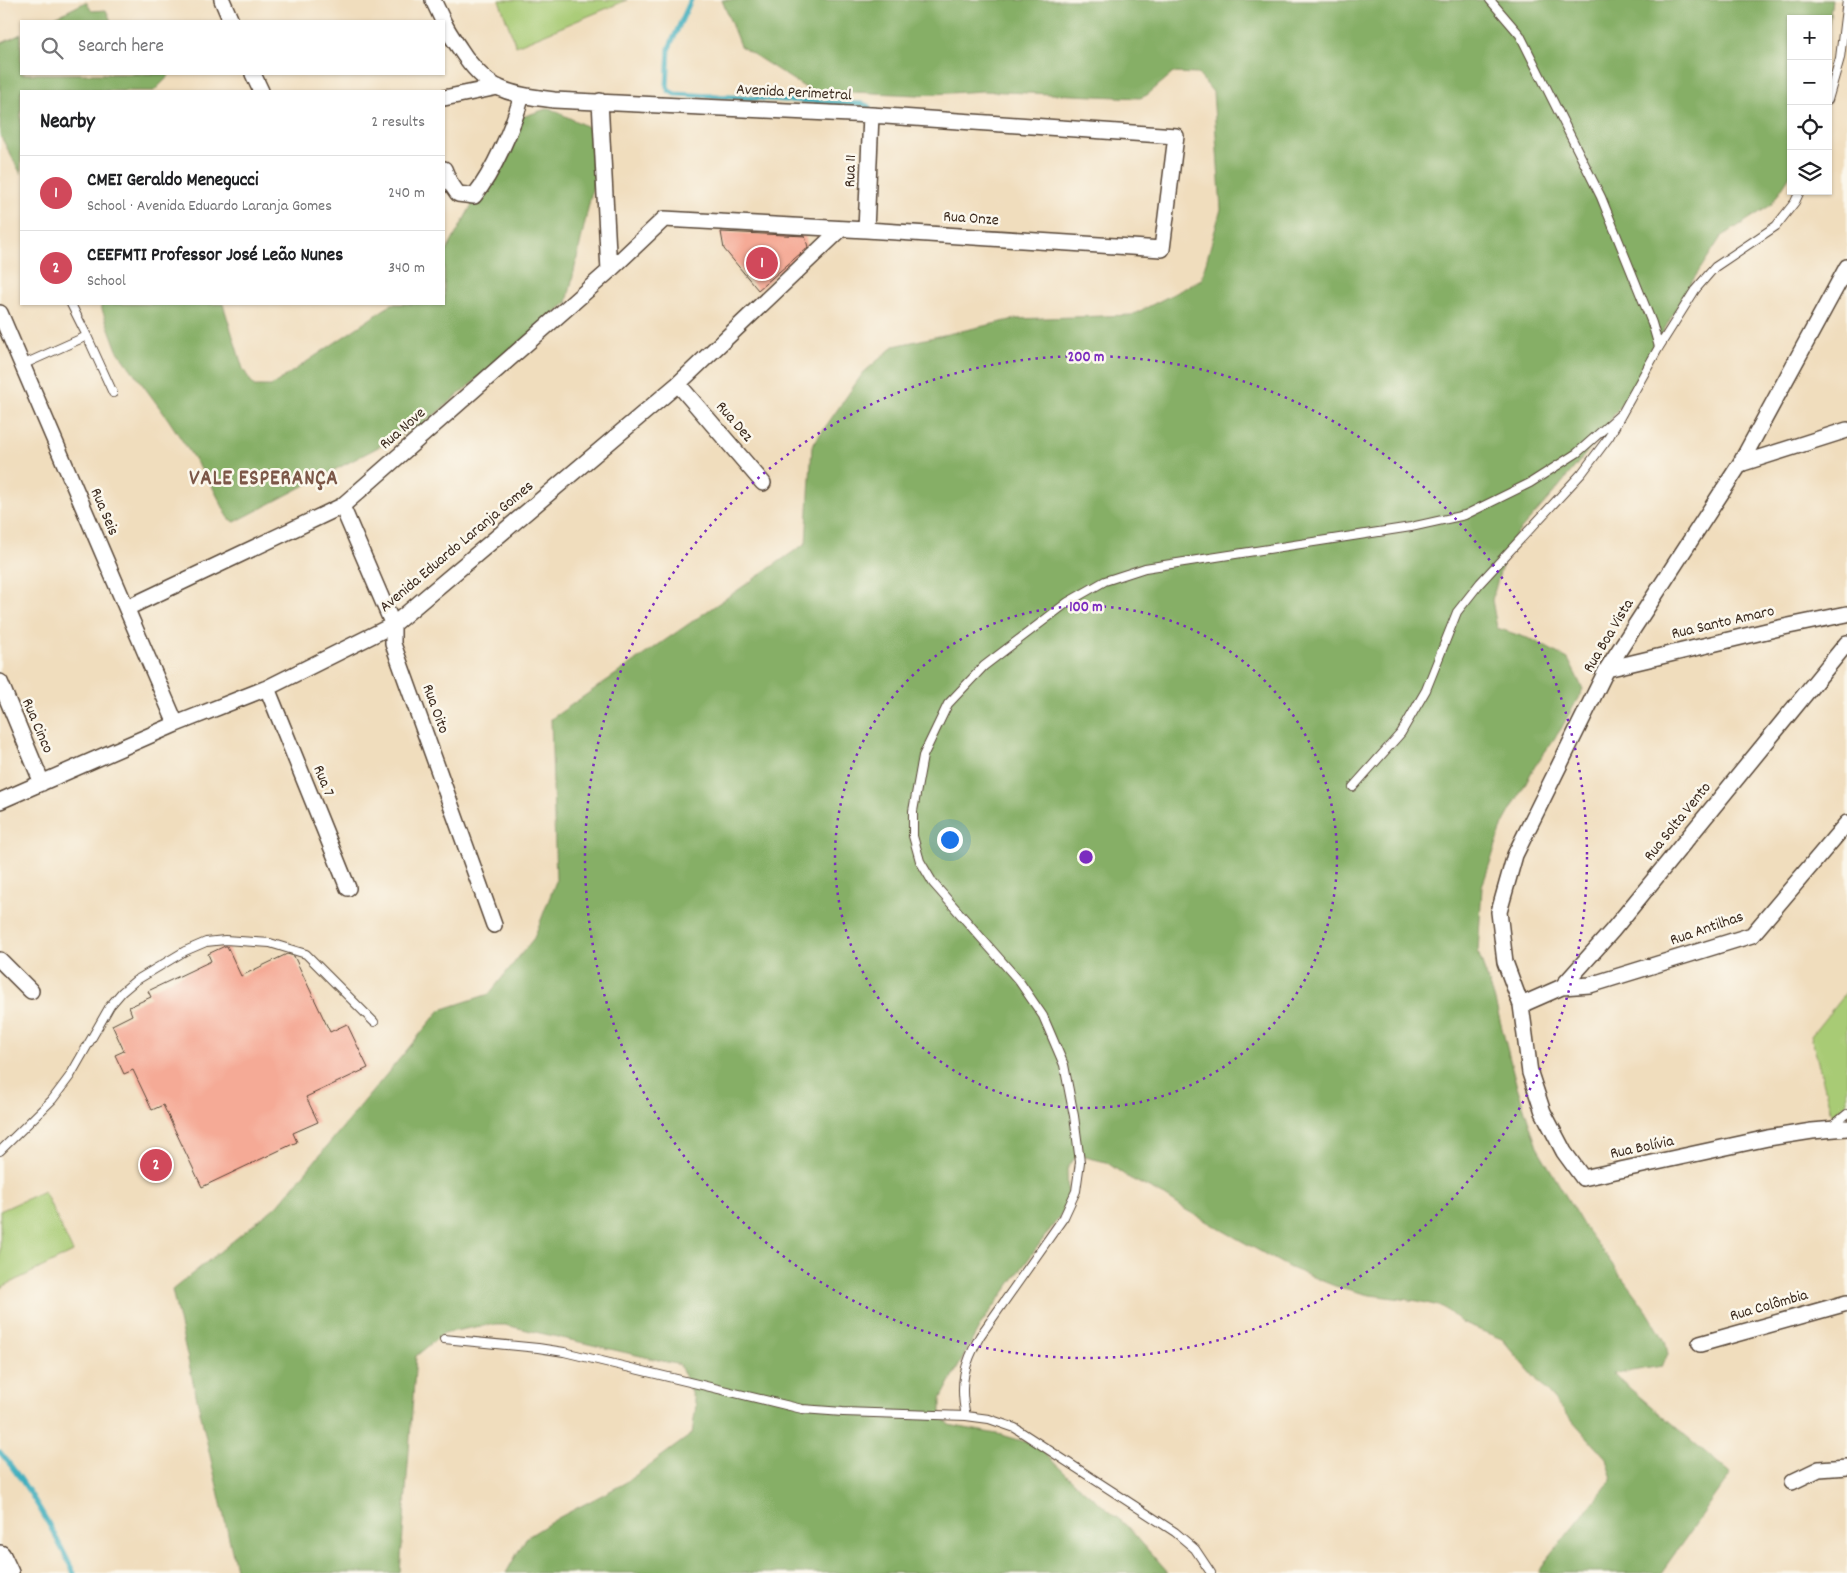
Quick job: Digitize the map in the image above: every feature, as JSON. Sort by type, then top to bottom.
[{"type":"street","points":[[222,0],[231,20]]},
{"type":"street","name":"Avenida Perimetral","points":[[433,0],[442,20]]},
{"type":"street","name":"Avenida Perimetral","points":[[445,25],[474,69],[484,80],[522,96],[554,100],[871,115],[1176,136]]},
{"type":"street","points":[[253,75],[261,90]]},
{"type":"street","points":[[445,98],[498,87]]},
{"type":"street","points":[[445,171],[458,194],[474,196],[495,162],[522,96]]},
{"type":"street","points":[[600,101],[609,271]]},
{"type":"street","name":"Rua 11","points":[[866,230],[871,115]]},
{"type":"street","name":"Rua Onze","points":[[664,219],[1162,249],[1176,136]]},
{"type":"street","name":"Rua Nove","points":[[127,608],[342,506],[609,271],[664,219]]},
{"type":"street","name":"Avenida Eduardo Laranja Gomes","points":[[0,801],[176,724],[266,688],[393,625],[678,384],[841,229]]},
{"type":"street","name":"Rua Boa Vista","points":[[1527,1052],[1522,1005],[1505,962],[1499,912],[1515,855],[1607,669],[1740,464],[1847,267]]},
{"type":"street","name":"Rua Seis","points":[[0,313],[176,724]]},
{"type":"street","name":"Rua Dez","points":[[678,384],[763,483]]},
{"type":"street","points":[[1740,464],[1847,430]]},
{"type":"street","name":"Rua Oito","points":[[342,506],[393,625],[393,644],[494,925]]},
{"type":"street","name":"Rua Santo Amaro","points":[[1607,669],[1779,628],[1847,614]]},
{"type":"street","name":"Rua Solta Vento","points":[[1522,1005],[1562,987],[1612,931],[1847,644]]},
{"type":"street","name":"Rua Cinco","points":[[0,682],[42,783]]},
{"type":"street","name":"Rua 7","points":[[266,688],[348,888]]},
{"type":"street","name":"Rua Antilhas","points":[[1562,987],[1590,985],[1752,935],[1847,823]]},
{"type":"street","points":[[0,960],[31,991]]},
{"type":"street","name":"Rua Bolívia","points":[[1527,1052],[1530,1073],[1543,1112],[1564,1152],[1583,1178],[1768,1138],[1827,1129],[1847,1128]]},
{"type":"street","name":"Rua Colômbia","points":[[1700,1344],[1847,1303]]},
{"type":"street","points":[[1792,1482],[1819,1469],[1847,1467]]},
{"type":"street","points":[[0,1556],[8,1573]]},
{"type":"lane","points":[[1490,0],[1520,35],[1600,197],[1652,323],[1659,347]]},
{"type":"lane","points":[[1832,86],[1840,58],[1846,0]]},
{"type":"lane","points":[[1353,787],[1401,733],[1426,690],[1456,612],[1480,583],[1582,473],[1609,437],[1659,347],[1695,290],[1710,273],[1737,251],[1776,226],[1798,195]]},
{"type":"lane","points":[[72,305],[113,393]]},
{"type":"lane","points":[[22,365],[87,336]]},
{"type":"lane","points":[[966,1416],[963,1400],[963,1377],[969,1355],[980,1336],[1064,1217],[1076,1191],[1080,1162],[1064,1064],[1043,1016],[1019,981],[933,883],[920,861],[914,836],[913,810],[923,756],[948,704],[984,666],[1068,602],[1105,581],[1145,568],[1411,527],[1465,515],[1530,483],[1576,453],[1622,413]]},
{"type":"lane","points":[[0,1151],[52,1100],[70,1076],[110,1006],[122,992],[143,976],[185,951],[206,942],[225,940],[270,943],[306,954],[374,1022]]},
{"type":"lane","points":[[1827,1129],[1847,1114]]},
{"type":"lane","points":[[444,1340],[564,1352],[802,1409],[966,1416],[989,1419],[1015,1428],[1176,1532],[1195,1549],[1211,1573]]},
{"type":"green space","points":[[499,0],[627,0],[516,46]]},
{"type":"green space","points":[[722,0],[1832,0],[1830,15],[1787,15],[1787,180],[1771,205],[1721,237],[1684,294],[1632,389],[1596,441],[1557,489],[1508,544],[1492,600],[1497,628],[1533,640],[1568,659],[1583,689],[1561,729],[1535,766],[1503,824],[1482,887],[1478,952],[1494,997],[1516,1083],[1537,1147],[1583,1225],[1647,1311],[1665,1341],[1668,1354],[1662,1366],[1613,1374],[1731,1474],[1661,1573],[1539,1573],[1544,1563],[1612,1479],[1606,1458],[1502,1339],[1462,1323],[1443,1307],[1418,1301],[1370,1295],[1335,1286],[1290,1268],[1186,1210],[1165,1196],[1129,1178],[1106,1162],[1077,1155],[1067,1169],[1068,1205],[981,1324],[941,1399],[941,1416],[949,1425],[1002,1435],[1036,1445],[1074,1482],[1127,1526],[1168,1573],[506,1573],[526,1538],[558,1518],[625,1483],[692,1434],[696,1405],[680,1365],[505,1325],[486,1325],[444,1333],[416,1356],[400,1573],[237,1573],[172,1290],[279,1204],[440,1010],[489,994],[534,938],[556,881],[551,719],[806,543],[812,446],[863,373],[894,346],[1015,319],[1132,315],[1201,280],[1221,209],[1213,92],[1198,74],[1173,73],[1147,95],[1140,98],[983,91],[917,95],[809,90],[740,46]]},
{"type":"green space","points":[[86,2],[92,11],[106,10],[111,20],[49,20]]},
{"type":"green space","points":[[20,34],[20,75],[169,76],[155,90],[20,90],[20,172],[0,135],[0,44]]},
{"type":"green space","points":[[549,108],[592,129],[601,150],[567,303],[426,422],[235,522],[229,519],[212,486],[168,419],[117,350],[100,305],[223,305],[243,369],[254,386],[271,386],[391,305],[445,305],[445,254],[519,118]]},
{"type":"green space","points":[[1847,991],[1847,1104],[1832,1115],[1811,1036]]},
{"type":"green space","points":[[44,1191],[73,1252],[0,1288],[0,1211]]},
{"type":"building","points":[[721,232],[805,236],[808,247],[758,290],[724,249]]},
{"type":"building","points":[[227,946],[241,976],[287,954],[294,956],[330,1032],[347,1024],[368,1068],[306,1097],[318,1122],[293,1133],[297,1142],[202,1187],[163,1105],[152,1110],[133,1070],[124,1074],[115,1055],[124,1051],[112,1025],[132,1015],[129,1007],[151,997],[148,991],[211,961],[208,954]]},
{"type":"waterway","points":[[691,0],[669,48],[667,87],[669,91],[675,94],[863,104],[868,106],[872,113]]},
{"type":"waterway","points":[[0,1452],[22,1480],[41,1510],[74,1573]]},
{"type":"place","name":"CMEI Geraldo Menegucci","points":[[762,263]]},
{"type":"place","name":"CEEFMTI Professor José Leão Nunes","points":[[156,1165]]},
{"type":"district","name":"VALE ESPERANÇA","points":[[264,480]]}]
